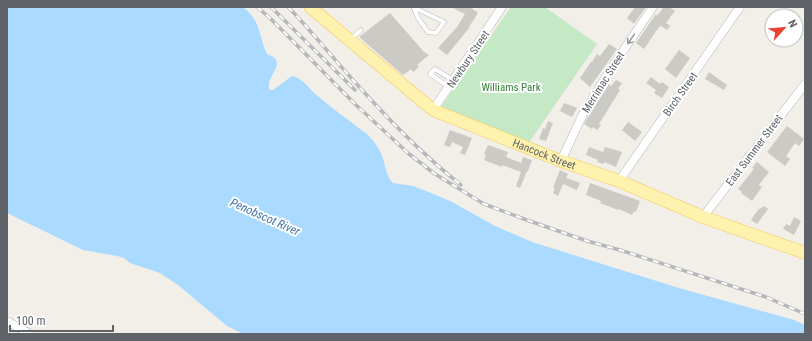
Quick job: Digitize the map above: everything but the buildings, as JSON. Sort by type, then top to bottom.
[{"type":"main road","name":"Hancock Street","points":[[310,7],[433,110],[561,161],[619,181],[703,217],[805,253]]},
{"type":"street","name":"Newbury Street","points":[[433,110],[502,7]]},
{"type":"street","name":"Merrimac Street","points":[[561,161],[582,114],[653,7]]},
{"type":"street","name":"Birch Street","points":[[619,181],[740,7]]},
{"type":"street","name":"East Summer Street","points":[[703,217],[805,84]]},
{"type":"street","points":[[7,321],[30,334]]},
{"type":"lane","points":[[414,7],[444,22],[436,33],[428,32],[418,18],[414,7]]},
{"type":"lane","points":[[349,40],[361,30]]},
{"type":"lane","points":[[435,69],[452,83],[430,74],[435,69]]},
{"type":"green space","name":"Williams Park","points":[[511,7],[545,7],[597,44],[528,144],[439,110]]},
{"type":"water","name":"Penobscot River","points":[[7,7],[243,7],[257,23],[267,54],[274,57],[277,61],[277,65],[270,80],[270,90],[273,90],[292,76],[302,80],[314,93],[370,137],[380,152],[393,183],[413,186],[436,195],[452,202],[495,226],[532,242],[679,288],[794,320],[805,325],[805,334],[243,334],[227,326],[178,285],[160,273],[130,263],[124,258],[83,250],[7,213]]},
{"type":"railway","points":[[257,7],[270,18],[356,105],[409,154],[435,174],[484,204],[587,241],[620,250],[766,297],[805,314]]},
{"type":"railway","points":[[271,7],[355,90]]},
{"type":"railway","points":[[288,7],[386,116],[430,159],[461,185]]}]
